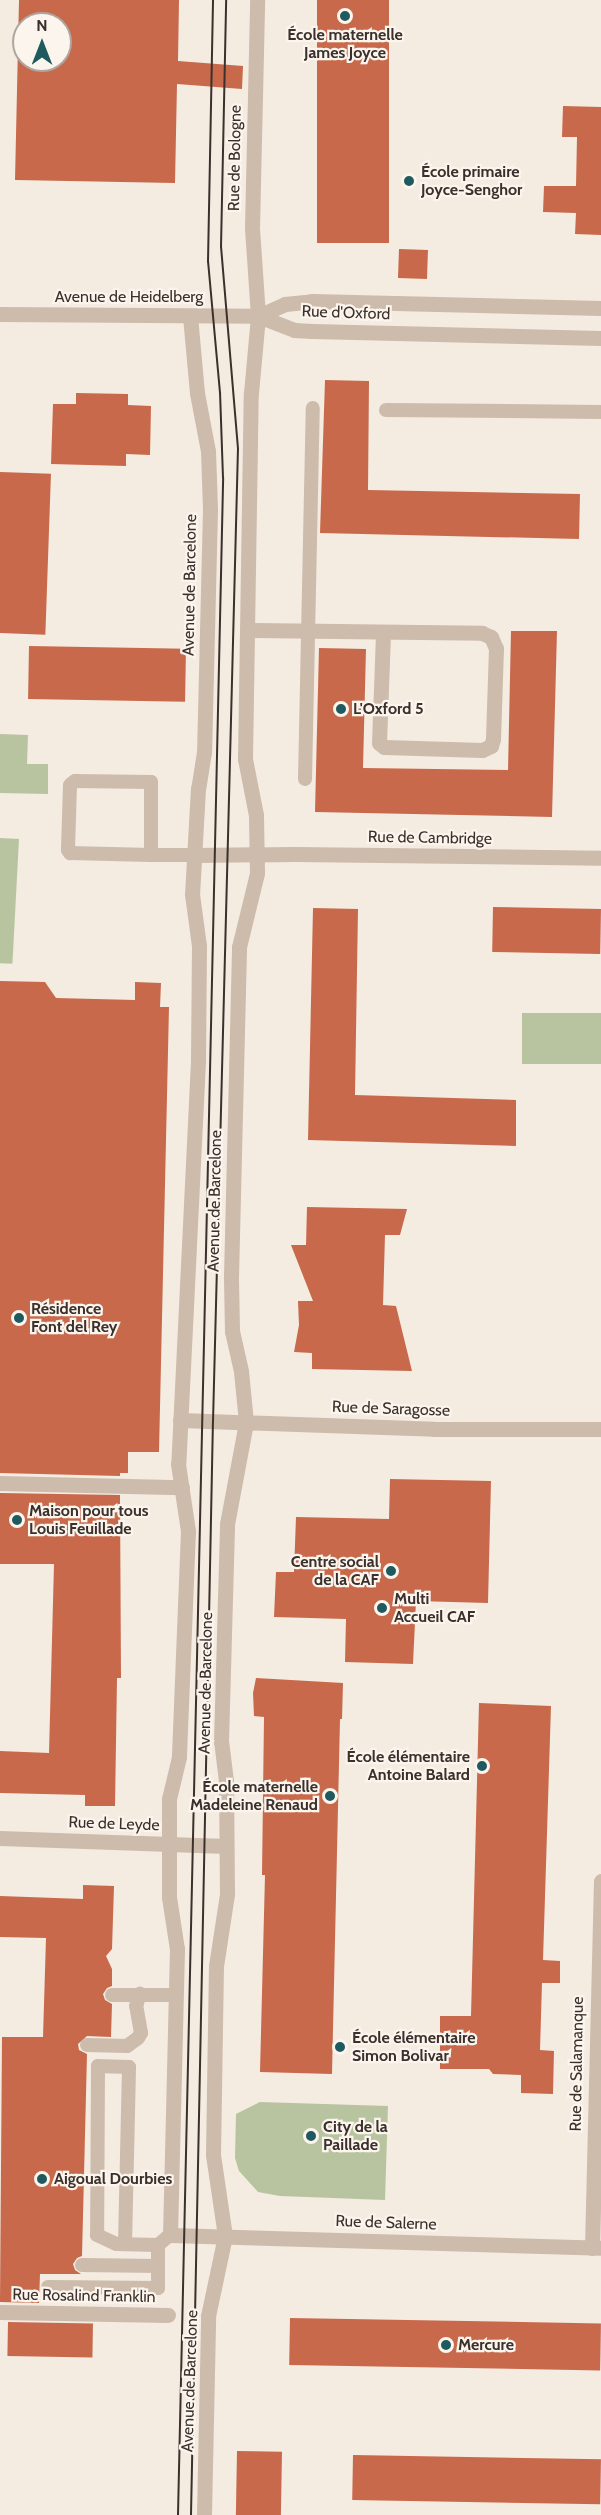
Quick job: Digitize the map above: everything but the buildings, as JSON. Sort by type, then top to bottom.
[{"type":"street","name":"Rue de Bologne","points":[[257,0],[252,228],[258,316]]},
{"type":"street","name":"Rue d'Oxford","points":[[258,316],[285,304],[312,301],[601,308]]},
{"type":"street","name":"Avenue de Heidelberg","points":[[0,314],[258,316]]},
{"type":"street","name":"Avenue de Barcelone","points":[[164,2240],[177,1949],[169,1897],[169,1798],[179,1757],[188,1531],[178,1464],[190,1269],[198,1061],[199,946],[192,894],[198,782],[204,752],[210,509],[208,451],[197,393],[190,316]]},
{"type":"street","name":"Rue d'Oxford","points":[[258,316],[294,330],[601,338]]},
{"type":"street","name":"Avenue de Barcelone","points":[[204,2515],[208,2316],[225,2236],[213,2155],[216,1966],[226,1901],[226,1781],[221,1742],[227,1524],[246,1422],[241,1371],[232,1331],[231,1277],[239,947],[250,908],[258,854],[256,815],[245,759],[251,393],[258,316]]},
{"type":"street","points":[[248,630],[482,633],[490,638],[496,648],[493,739],[490,746],[482,750],[384,747],[379,743],[383,632]]},
{"type":"street","points":[[195,855],[258,854]]},
{"type":"street","name":"Rue de Cambridge","points":[[258,854],[601,858]]},
{"type":"street","name":"Rue de Saragosse","points":[[180,1420],[434,1428],[601,1430]]},
{"type":"street","points":[[0,1483],[182,1486]]},
{"type":"street","name":"Rue de Leyde","points":[[0,1838],[226,1846]]},
{"type":"street","name":"Rue de Salamanque","points":[[597,2248],[601,1881]]},
{"type":"street","name":"Rue de Salerne","points":[[164,2240],[225,2236],[597,2248]]},
{"type":"street","name":"Rue Rosalind Franklin","points":[[0,2312],[168,2315]]},
{"type":"lane","points":[[305,779],[313,408]]},
{"type":"lane","points":[[386,410],[601,412]]},
{"type":"lane","points":[[151,855],[151,782],[75,781],[70,785],[68,850],[70,853],[151,855],[195,855]]},
{"type":"lane","points":[[87,2045],[127,2046],[138,2038],[141,2033],[136,2006],[140,1994]]},
{"type":"lane","points":[[112,1995],[174,1995]]},
{"type":"lane","points":[[48,2287],[158,2288],[158,2266],[164,2240],[125,2244],[116,2244],[97,2235],[98,2066],[129,2067],[125,2244]]},
{"type":"lane","points":[[82,2265],[158,2266]]},
{"type":"green space","points":[[0,734],[28,735],[27,764],[48,764],[48,794],[0,793]]},
{"type":"green space","points":[[0,838],[19,839],[12,964],[0,963]]},
{"type":"green space","points":[[522,1013],[601,1013],[601,1064],[522,1064]]},
{"type":"green space","name":"City de la Paillade","points":[[260,2102],[388,2106],[385,2200],[280,2196],[258,2192],[239,2171],[235,2158],[236,2114]]},
{"type":"tram line","points":[[178,2515],[223,478],[220,393],[208,262],[213,0]]},
{"type":"tram line","points":[[191,2515],[213,1422],[238,449],[221,247],[226,0]]},
{"type":"place","name":"École maternelle James Joyce","points":[[345,16]]},
{"type":"place","name":"École primaire Joyce-Senghor","points":[[409,181]]},
{"type":"place","name":"L'Oxford 5","points":[[341,709]]},
{"type":"place","name":"Résidence Font del Rey","points":[[19,1318]]},
{"type":"place","name":"Maison pour tous Louis Feuillade","points":[[17,1520]]},
{"type":"place","name":"Centre social de la CAF","points":[[391,1571]]},
{"type":"place","name":"Multi Accueil CAF","points":[[382,1608]]},
{"type":"place","name":"École élémentaire Antoine Balard","points":[[482,1766]]},
{"type":"place","name":"École maternelle Madeleine Renaud","points":[[330,1796]]},
{"type":"place","name":"École élémentaire Simon Bolivar","points":[[340,2047]]},
{"type":"place","name":"City de la Paillade","points":[[311,2136]]},
{"type":"place","name":"Aigoual Dourbies","points":[[42,2179]]},
{"type":"place","name":"Mercure","points":[[446,2345]]}]
